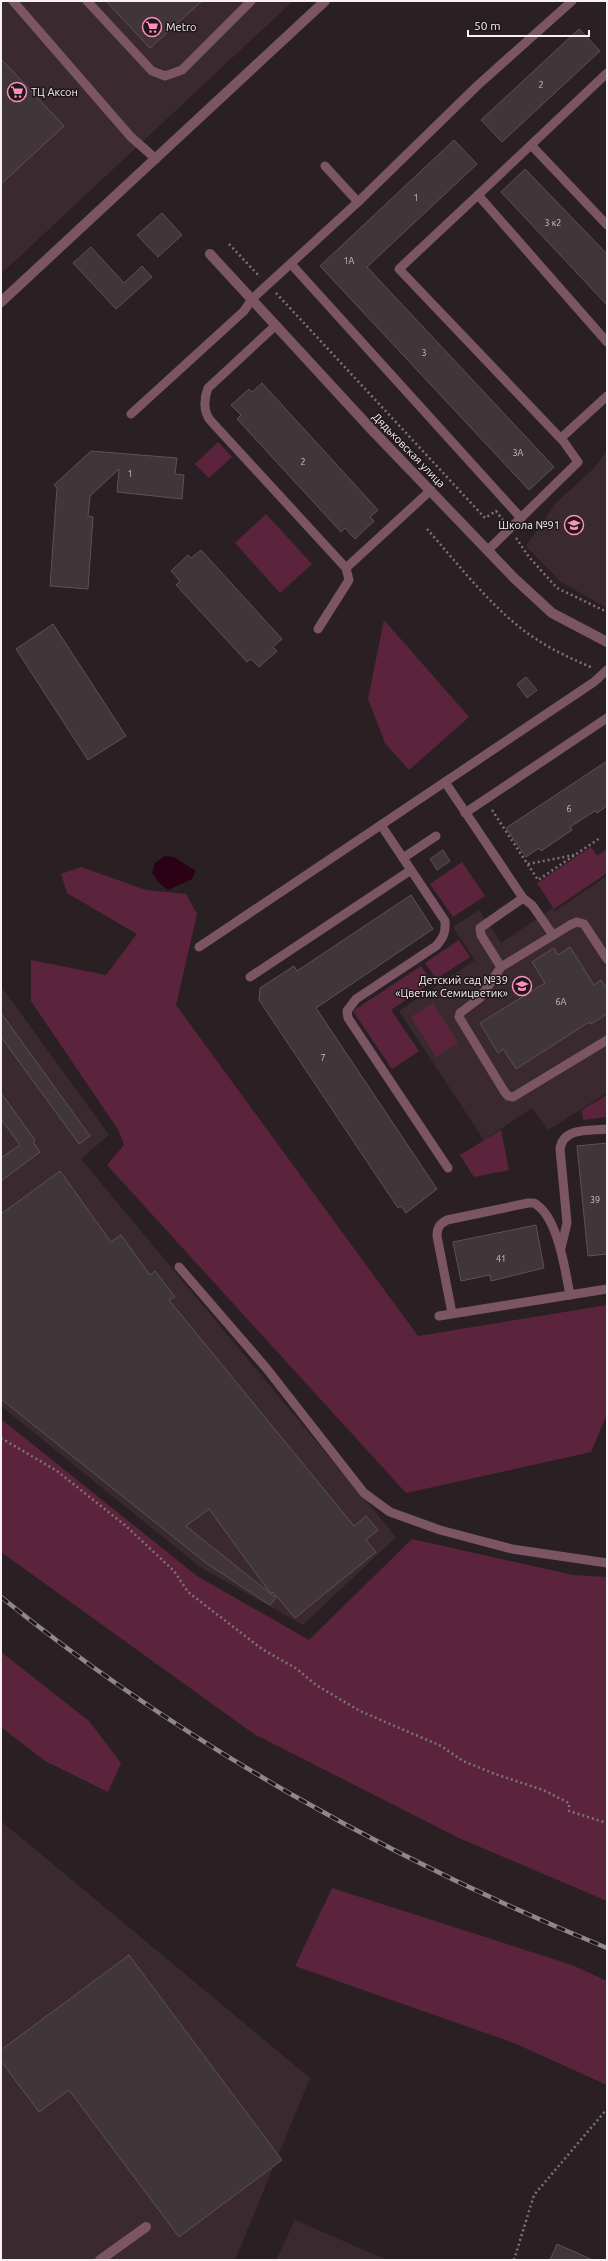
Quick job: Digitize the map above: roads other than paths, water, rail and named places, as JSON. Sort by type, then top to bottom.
[{"type":"street","points":[[1,302],[325,1]]},
{"type":"street","name":"Дядьковская улица","points":[[210,254],[488,550],[552,613],[607,642]]},
{"type":"street","points":[[100,2260],[146,2227]]},
{"type":"lane","points":[[12,1],[131,137],[156,159]]},
{"type":"lane","points":[[87,1],[152,71],[165,76],[182,70],[251,1]]},
{"type":"lane","points":[[131,414],[244,311],[252,299],[267,284],[291,264],[358,202],[478,85],[572,1]]},
{"type":"lane","points":[[488,550],[578,462],[561,438],[399,269],[532,146],[607,73]]},
{"type":"lane","points":[[532,146],[607,225]]},
{"type":"lane","points":[[325,166],[358,202]]},
{"type":"lane","points":[[478,195],[607,342]]},
{"type":"lane","points":[[291,264],[521,518]]},
{"type":"lane","points":[[276,325],[212,383],[206,392],[205,412],[210,420],[346,568],[349,580],[318,629]]},
{"type":"lane","points":[[561,438],[607,396]]},
{"type":"lane","points":[[346,568],[431,490]]},
{"type":"lane","points":[[199,947],[594,682],[607,670]]},
{"type":"lane","points":[[466,813],[607,718]]},
{"type":"lane","points":[[445,782],[523,898],[532,905],[553,935]]},
{"type":"lane","points":[[380,825],[445,921],[446,930],[443,938],[436,946],[356,1000],[347,1011],[348,1018],[448,1168]]},
{"type":"lane","points":[[403,858],[436,836]]},
{"type":"lane","points":[[250,977],[410,870]]},
{"type":"lane","points":[[501,967],[481,935],[480,928],[523,898]]},
{"type":"lane","points":[[607,959],[584,924],[577,922],[501,967],[480,998],[460,1013],[458,1017],[508,1096],[513,1097],[607,1040]]},
{"type":"lane","points":[[561,1248],[567,1222],[560,1149],[561,1142],[567,1135],[575,1132],[607,1129]]},
{"type":"lane","points":[[452,1314],[437,1236],[437,1229],[447,1220],[534,1203],[545,1212],[561,1248],[570,1295]]},
{"type":"lane","points":[[180,1267],[268,1369],[364,1493],[390,1512],[440,1530],[512,1549],[607,1563]]},
{"type":"lane","points":[[439,1316],[607,1289]]},
{"type":"railway","points":[[1,1597],[70,1650],[141,1701],[215,1749],[291,1794],[369,1837],[448,1877],[527,1914],[607,1948]]},
{"type":"place","name":"Metro","points":[[152,27]]},
{"type":"place","name":"ТЦ Аксон","points":[[17,92]]},
{"type":"place","name":"Школа №91","points":[[574,525]]},
{"type":"place","name":"Детский сад №39 «Цветик Семицветик»","points":[[522,986]]}]
